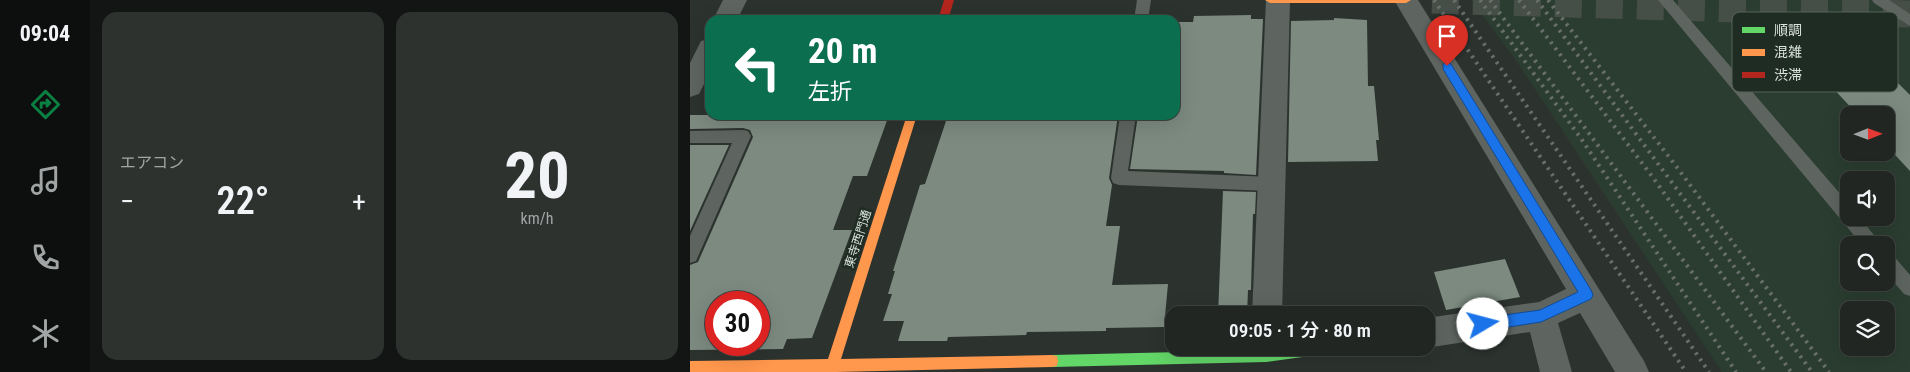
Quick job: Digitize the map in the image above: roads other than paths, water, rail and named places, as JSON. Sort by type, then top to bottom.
[{"type":"street","points":[[728,15],[735,0]]},
{"type":"street","points":[[944,15],[949,0]]},
{"type":"street","points":[[1270,0],[1416,0]]},
{"type":"street","points":[[1267,306],[1278,0]]},
{"type":"street","points":[[1406,0],[1633,372]]},
{"type":"street","points":[[690,87],[705,58]]},
{"type":"street","name":"東寺西門通","points":[[831,369],[910,120]]},
{"type":"street","points":[[1435,332],[1541,316],[1586,295]]},
{"type":"street","points":[[1541,316],[1556,372]]},
{"type":"street","points":[[690,368],[831,369],[1266,358]]},
{"type":"lane","points":[[1142,15],[1144,0]]},
{"type":"lane","points":[[1664,0],[1732,80]]},
{"type":"lane","points":[[1879,0],[1897,12]]},
{"type":"lane","points":[[1898,13],[1910,21]]},
{"type":"lane","points":[[1742,92],[1840,206]]},
{"type":"lane","points":[[1127,120],[1119,178],[1271,184]]},
{"type":"lane","points":[[690,137],[743,136],[690,255]]},
{"type":"lane","points":[[1857,226],[1865,236]]},
{"type":"lane","points":[[1895,270],[1910,288]]},
{"type":"tunnel","points":[[1432,0],[1842,12]]},
{"type":"tunnel","points":[[1898,14],[1910,14]]},
{"type":"railway","points":[[1434,0],[1686,372]]},
{"type":"railway","points":[[1454,0],[1709,372]]},
{"type":"railway","points":[[1480,0],[1580,137],[1736,372]]},
{"type":"railway","points":[[1490,0],[1766,372]]},
{"type":"railway","points":[[1519,0],[1654,179],[1791,372]]},
{"type":"railway","points":[[1537,0],[1812,372]]},
{"type":"railway","points":[[1548,0],[1676,166],[1829,372]]}]
